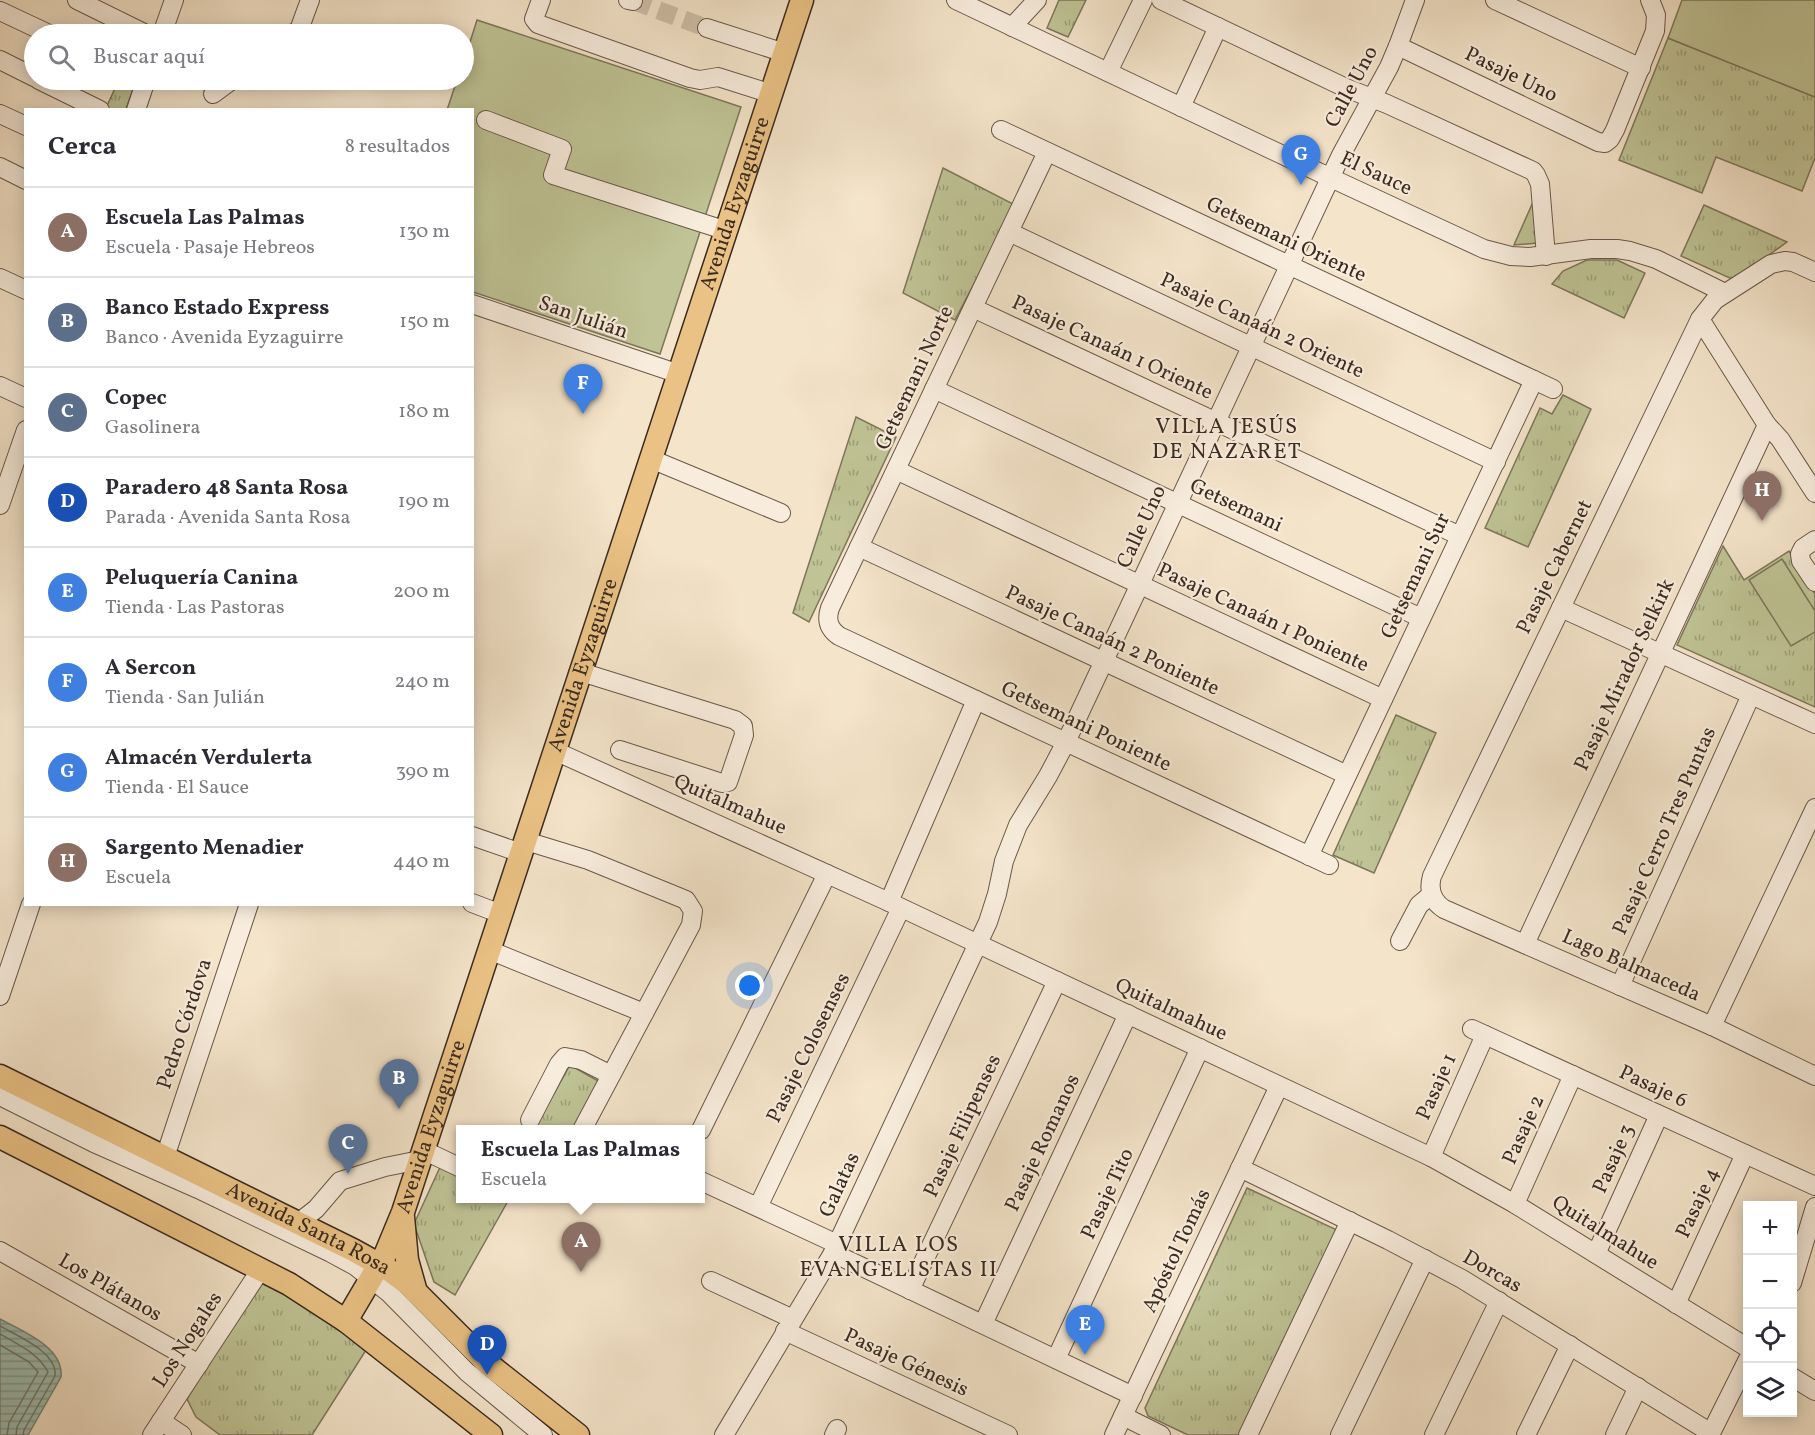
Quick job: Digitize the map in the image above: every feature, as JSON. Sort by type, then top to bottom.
[{"type":"main road","name":"Avenida Eyzaguirre","points":[[346,1321],[373,1276],[403,1212],[802,0]]},
{"type":"main road","name":"Avenida Santa Rosa","points":[[0,1076],[298,1222],[373,1276],[400,1278],[487,1363],[578,1435]]},
{"type":"main road","points":[[0,1137],[261,1269],[305,1294],[346,1321],[491,1435]]},
{"type":"main road","points":[[403,1212],[407,1260],[416,1292]]},
{"type":"street","points":[[77,0],[126,24]]},
{"type":"street","points":[[166,24],[174,0]]},
{"type":"street","points":[[300,24],[310,0]]},
{"type":"street","points":[[541,0],[534,19],[538,24],[690,78],[700,80],[718,77],[772,94]]},
{"type":"street","name":"El Sauce","points":[[956,0],[1484,249],[1512,256],[1530,257],[1598,248],[1630,251],[1656,259],[1725,293]]},
{"type":"street","points":[[1012,27],[1037,0]]},
{"type":"street","points":[[1108,72],[1143,0]]},
{"type":"street","points":[[1161,0],[1346,88],[1533,171],[1539,184],[1546,256]]},
{"type":"street","name":"Calle Uno","points":[[978,944],[991,915],[1004,861],[1018,825],[1066,742],[1341,155],[1398,46],[1415,0]]},
{"type":"street","points":[[1495,0],[1641,68],[1656,24],[1650,0]]},
{"type":"street","points":[[0,11],[28,24]]},
{"type":"street","points":[[1181,107],[1218,27]]},
{"type":"street","points":[[708,28],[785,53]]},
{"type":"street","name":"Pasaje Uno","points":[[1398,46],[1598,142],[1605,143],[1615,130],[1641,68]]},
{"type":"street","points":[[0,60],[24,72]]},
{"type":"street","points":[[59,90],[96,108]]},
{"type":"street","points":[[137,108],[143,90]]},
{"type":"street","points":[[213,94],[218,90]]},
{"type":"street","points":[[0,114],[24,125]]},
{"type":"street","points":[[486,120],[562,149],[553,175],[727,231]]},
{"type":"street","name":"Getsemani Oriente","points":[[1001,130],[1553,389]]},
{"type":"street","name":"Getsemani Norte","points":[[828,624],[830,608],[1047,152]]},
{"type":"street","points":[[0,167],[24,179]]},
{"type":"street","name":"Pasaje Canaán 2 Oriente","points":[[1009,232],[1496,462]]},
{"type":"street","name":"Pasaje Cabernet","points":[[1400,941],[1419,905],[1431,895],[1432,876],[1700,319],[1708,308],[1725,293],[1771,264],[1785,261],[1808,269]]},
{"type":"street","points":[[1808,269],[1815,288]]},
{"type":"street","points":[[0,278],[24,289]]},
{"type":"street","name":"San Julián","points":[[474,305],[679,374]]},
{"type":"street","name":"Pasaje Canaán 1 Oriente","points":[[973,308],[1460,536]]},
{"type":"street","points":[[1700,319],[1767,425],[1780,439],[1815,493]]},
{"type":"street","name":"Getsemani Sur","points":[[1309,856],[1534,380]]},
{"type":"street","points":[[0,386],[24,397]]},
{"type":"street","name":"Getsemani","points":[[934,389],[1421,618]]},
{"type":"street","name":"Pasaje Mirador Selkirk","points":[[1525,944],[1767,425]]},
{"type":"street","points":[[2,495],[24,435]]},
{"type":"street","points":[[651,459],[781,513]]},
{"type":"street","name":"Pasaje Canaán 1 Poniente","points":[[896,470],[1383,699]]},
{"type":"street","points":[[1815,540],[1803,548],[1800,554],[1801,561],[1815,582]]},
{"type":"street","name":"Pasaje Canaán 2 Poniente","points":[[859,547],[1347,775]]},
{"type":"street","points":[[1561,608],[1815,724]]},
{"type":"street","name":"Getsemani Poniente","points":[[828,624],[839,636],[1329,865]]},
{"type":"street","points":[[581,672],[735,720],[743,726],[744,735],[728,782],[722,783],[620,750]]},
{"type":"street","name":"Pasaje Cerro Tres Puntas","points":[[1620,986],[1751,695]]},
{"type":"street","name":"Pasaje Colosenses","points":[[758,1207],[895,905],[976,700]]},
{"type":"street","name":"Quitalmahue","points":[[555,751],[895,905],[1431,1157],[1515,1204],[1743,1345]]},
{"type":"street","points":[[1712,1026],[1815,808]]},
{"type":"street","points":[[474,836],[588,860],[686,900],[693,911],[691,925],[585,1125]]},
{"type":"street","points":[[703,1125],[827,874]]},
{"type":"street","name":"Lago Balmaceda","points":[[1431,895],[1444,909],[1712,1026],[1815,1076]]},
{"type":"street","points":[[474,904],[501,914]]},
{"type":"street","points":[[0,996],[30,906]]},
{"type":"street","name":"Pedro Córdova","points":[[165,1157],[248,906]]},
{"type":"street","name":"Galatas","points":[[724,1435],[835,1248],[978,944]]},
{"type":"street","points":[[489,950],[644,1013]]},
{"type":"street","name":"Pasaje Filipenses","points":[[910,1290],[1057,981]]},
{"type":"street","name":"Pasaje Romanos","points":[[983,1324],[1128,1014]]},
{"type":"street","name":"Pasaje 6","points":[[1479,1032],[1815,1186]]},
{"type":"street","name":"Pasaje 1","points":[[1431,1157],[1479,1032]]},
{"type":"street","name":"Pasaje Tito","points":[[1056,1359],[1200,1048]]},
{"type":"street","points":[[530,1120],[559,1064],[565,1057],[581,1060],[611,1075]]},
{"type":"street","name":"Pasaje 2","points":[[1515,1204],[1573,1075]]},
{"type":"street","name":"Apóstol Tomás","points":[[1114,1435],[1279,1086]]},
{"type":"street","points":[[0,1096],[94,1143],[198,1189],[331,1253],[373,1276],[467,1372],[543,1435]]},
{"type":"street","points":[[0,1104],[337,1265],[373,1276]]},
{"type":"street","name":"Pasaje 3","points":[[1596,1254],[1659,1115]]},
{"type":"street","name":"Pasaje 4","points":[[1676,1304],[1745,1154]]},
{"type":"street","points":[[298,1222],[316,1209],[340,1181],[422,1155],[456,1166]]},
{"type":"street","name":"Dorcas","points":[[1240,1168],[1425,1259],[1499,1301],[1711,1434]]},
{"type":"street","points":[[705,1183],[758,1207],[910,1290],[1133,1396]]},
{"type":"street","points":[[1797,1266],[1815,1207]]},
{"type":"street","points":[[1248,1435],[1350,1221]]},
{"type":"street","name":"Los Plátanos","points":[[0,1251],[199,1364]]},
{"type":"street","points":[[1340,1435],[1425,1259]]},
{"type":"street","name":"Los Nogales","points":[[157,1428],[261,1269]]},
{"type":"street","points":[[373,1276],[382,1298],[430,1352],[465,1384],[529,1435]]},
{"type":"street","name":"Pasaje Génesis","points":[[711,1281],[789,1325],[1008,1435]]},
{"type":"street","points":[[1434,1435],[1499,1301]]},
{"type":"street","points":[[1526,1435],[1570,1345]]},
{"type":"street","points":[[1711,1434],[1746,1363]]},
{"type":"street","points":[[1797,1380],[1815,1391]]},
{"type":"street","points":[[1615,1435],[1638,1387]]},
{"type":"street","points":[[1123,1416],[1161,1435]]},
{"type":"street","points":[[157,1428],[182,1435]]},
{"type":"green space","points":[[1059,0],[1086,0],[1068,37],[1047,28]]},
{"type":"green space","points":[[1682,0],[1815,0],[1815,97],[1668,38]]},
{"type":"green space","points":[[477,20],[741,107],[660,354],[474,292],[474,108],[448,108],[454,90],[474,90],[474,29]]},
{"type":"green space","points":[[1668,38],[1815,97],[1815,158],[1802,191],[1716,157],[1702,193],[1619,160]]},
{"type":"green space","points":[[114,90],[133,90],[126,108],[106,108]]},
{"type":"green space","points":[[943,168],[1015,205],[955,320],[903,293]]},
{"type":"green space","points":[[1533,202],[1538,243],[1514,245]]},
{"type":"green space","points":[[1704,205],[1787,242],[1734,280],[1681,256]]},
{"type":"green space","points":[[1587,260],[1617,260],[1645,273],[1624,318],[1552,284],[1563,271]]},
{"type":"green space","points":[[1563,395],[1591,409],[1528,547],[1485,528],[1540,408],[1552,414]]},
{"type":"green space","points":[[856,417],[896,437],[809,622],[793,613]]},
{"type":"green space","points":[[1723,546],[1744,580],[1789,551],[1815,594],[1815,707],[1677,645]]},
{"type":"green space","points":[[1782,559],[1815,611],[1815,632],[1791,646],[1749,580]]},
{"type":"green space","points":[[1396,715],[1436,733],[1374,873],[1333,855]]},
{"type":"green space","points":[[570,1065],[600,1082],[576,1125],[537,1125]]},
{"type":"green space","points":[[441,1165],[456,1173],[456,1203],[507,1203],[455,1295],[434,1282],[414,1224]]},
{"type":"green space","points":[[1247,1188],[1337,1230],[1242,1435],[1188,1435],[1148,1416],[1145,1408]]},
{"type":"green space","points":[[263,1281],[368,1347],[312,1435],[220,1435],[196,1417],[187,1399],[254,1284]]},
{"type":"water","points":[[0,1319],[40,1341],[56,1357],[60,1366],[61,1377],[28,1435],[0,1435]]},
{"type":"tunnel","points":[[633,1],[707,28]]},
{"type":"place","name":"Almacén Verdulerta","points":[[1301,185]]},
{"type":"place","name":"A Sercon","points":[[583,414]]},
{"type":"place","name":"Sargento Menadier","points":[[1762,521]]},
{"type":"place","name":"Banco Estado Express","points":[[399,1109]]},
{"type":"place","name":"Copec","points":[[348,1174]]},
{"type":"place","name":"Escuela Las Palmas","points":[[581,1272]]},
{"type":"place","name":"Peluquería Canina","points":[[1085,1355]]},
{"type":"place","name":"Paradero 48 Santa Rosa","points":[[487,1375]]},
{"type":"district","name":"VILLA JESÚS DE NAZARET","points":[[1227,440]]},
{"type":"district","name":"VILLA LOS EVANGELISTAS II","points":[[899,1258]]}]
